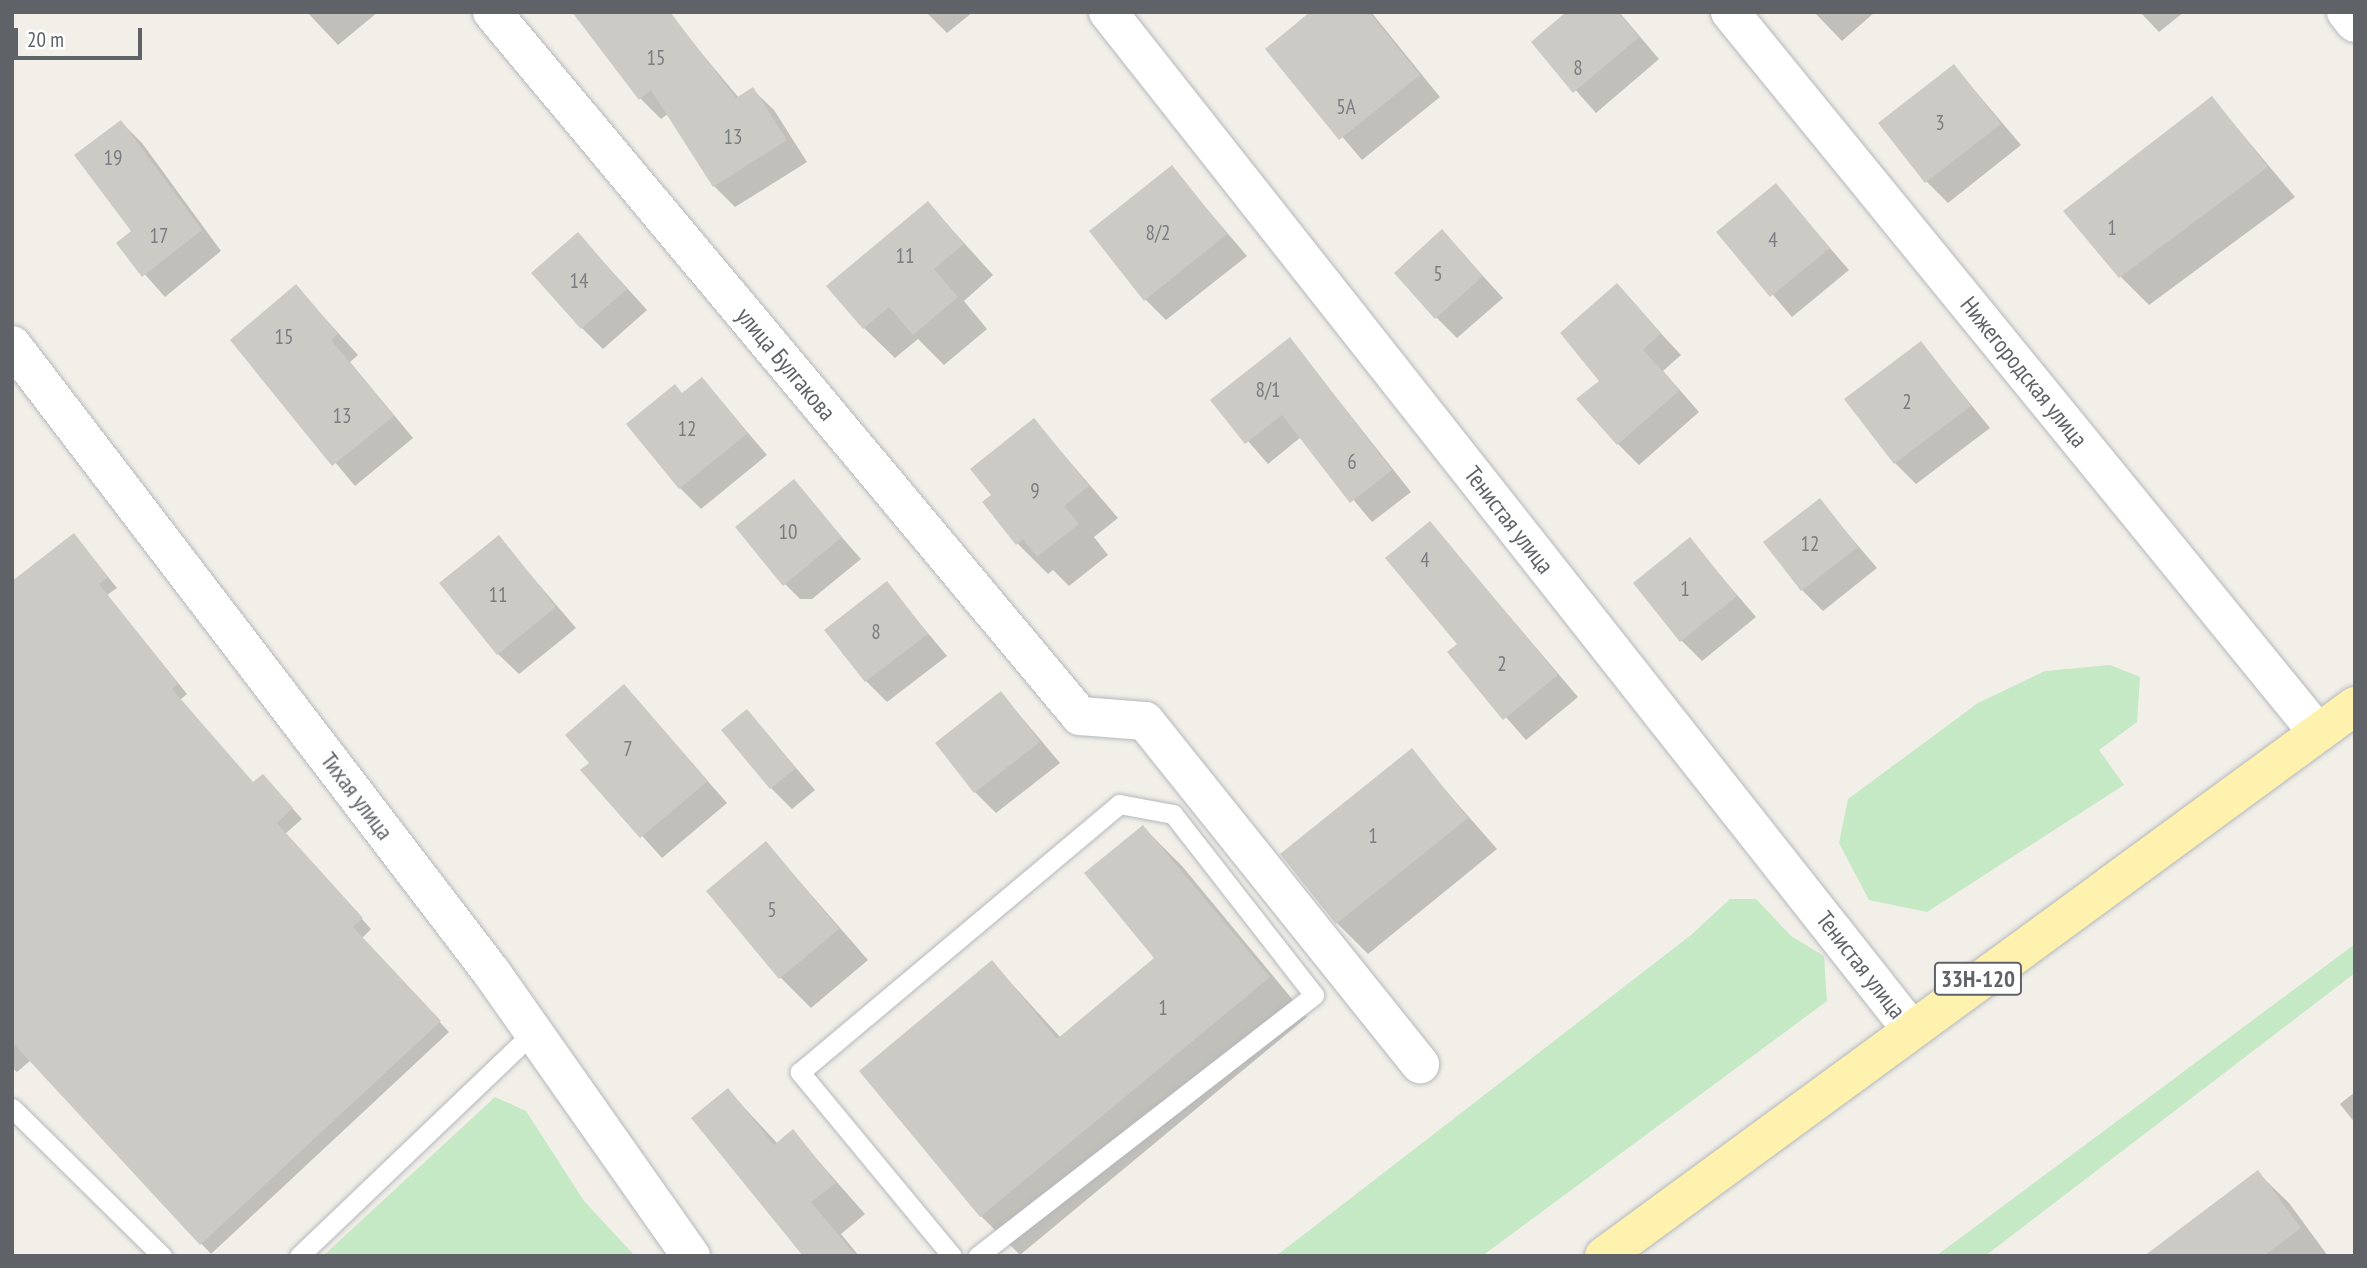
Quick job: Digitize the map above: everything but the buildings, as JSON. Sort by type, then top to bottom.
[{"type":"main road","name":"33Н-120","points":[[1604,1256],[1910,1028],[2355,706]]},
{"type":"street","name":"улица Булгакова","points":[[492,12],[1080,716],[1145,721],[1420,1064]]},
{"type":"street","name":"Тенистая улица","points":[[1108,12],[1910,1028]]},
{"type":"street","name":"Нижегородская улица","points":[[1730,12],[2318,733]]},
{"type":"street","points":[[2346,12],[2355,23]]},
{"type":"street","name":"Тихая улица","points":[[12,345],[533,1032],[691,1256]]},
{"type":"lane","points":[[952,1256],[800,1072],[1119,804],[1173,814],[1314,995],[977,1256]]},
{"type":"lane","points":[[299,1256],[533,1032]]},
{"type":"lane","points":[[12,1108],[162,1256]]},
{"type":"green space","points":[[2110,665],[2140,677],[2137,722],[2099,750],[2124,785],[1927,912],[1869,900],[1839,843],[1848,799],[1978,703],[2045,671]]},
{"type":"green space","points":[[1730,899],[1756,899],[1791,936],[1824,956],[1827,1001],[1482,1256],[1276,1256],[1691,935]]},
{"type":"green space","points":[[2355,944],[2355,973],[1985,1256],[1936,1256]]},
{"type":"green space","points":[[495,1097],[526,1111],[584,1201],[635,1256],[323,1256]]}]
